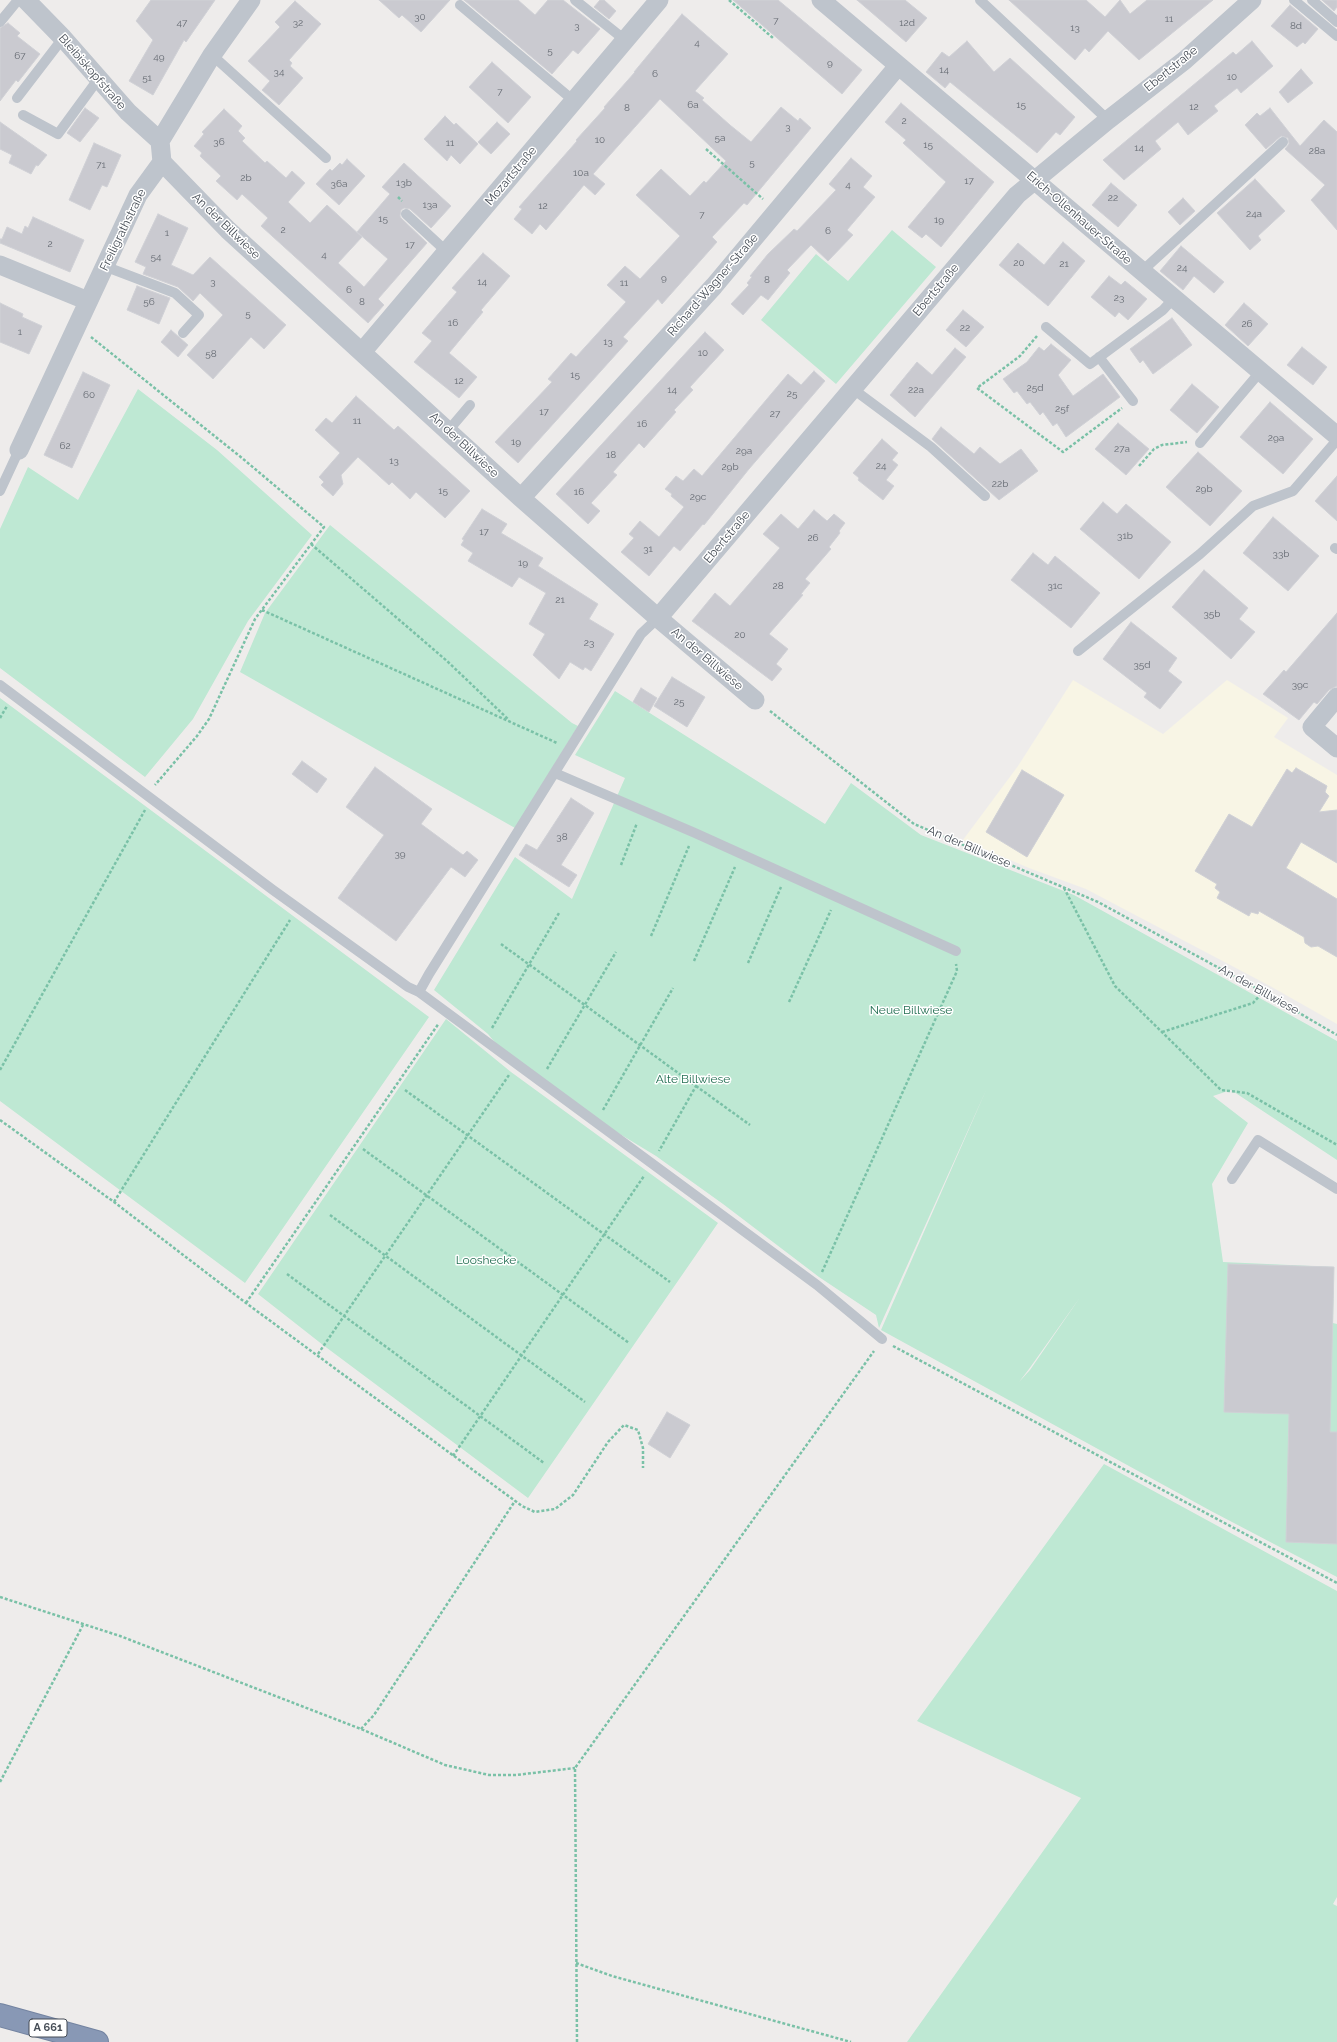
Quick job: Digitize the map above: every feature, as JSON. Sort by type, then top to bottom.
[{"type":"highway","name":"A 661","points":[[0,2015],[97,2042]]},
{"type":"street","name":"Bleibiskopfstraße","points":[[26,0],[63,38],[128,112],[160,141]]},
{"type":"street","points":[[162,162],[160,141],[212,55],[251,0]]},
{"type":"street","name":"Mozartstraße","points":[[362,352],[659,0]]},
{"type":"street","name":"Erich-Ollenhauer-Straße","points":[[821,0],[1035,180],[1141,272],[1337,436]]},
{"type":"street","name":"Ebertstraße","points":[[658,618],[1017,195],[1184,60],[1252,0]]},
{"type":"street","name":"Richard-Wagner-Straße","points":[[521,498],[714,286],[898,66]]},
{"type":"street","name":"Freiligrathstraße","points":[[19,450],[138,195],[162,162]]},
{"type":"street","name":"An der Billwiese","points":[[162,162],[228,230],[521,498],[658,618],[755,700]]},
{"type":"street","points":[[0,264],[88,301]]},
{"type":"street","points":[[1337,697],[1312,728],[1337,748]]},
{"type":"lane","points":[[0,22],[18,0]]},
{"type":"lane","points":[[575,0],[625,40]]},
{"type":"lane","points":[[980,0],[1108,120]]},
{"type":"lane","points":[[1294,0],[1337,36]]},
{"type":"lane","points":[[1312,0],[1337,22]]},
{"type":"lane","points":[[460,5],[574,101]]},
{"type":"lane","points":[[17,98],[63,38]]},
{"type":"lane","points":[[212,55],[326,158]]},
{"type":"lane","points":[[23,116],[58,134],[99,78]]},
{"type":"lane","points":[[1141,272],[1283,142]]},
{"type":"lane","points":[[406,214],[447,252]]},
{"type":"lane","points":[[104,266],[175,293],[199,315],[184,333]]},
{"type":"lane","points":[[1046,327],[1090,364],[1163,310],[1173,299]]},
{"type":"lane","points":[[1099,357],[1132,401]]},
{"type":"lane","points":[[1200,443],[1260,372]]},
{"type":"lane","points":[[853,389],[931,447],[985,496]]},
{"type":"lane","points":[[448,431],[470,405]]},
{"type":"lane","points":[[1078,651],[1200,554],[1253,506],[1293,491],[1337,440]]},
{"type":"lane","points":[[0,491],[19,450]]},
{"type":"lane","points":[[419,992],[641,634],[658,618]]},
{"type":"lane","points":[[0,685],[298,907],[408,987],[419,992],[817,1285],[882,1339]]},
{"type":"lane","points":[[555,773],[643,810],[837,896],[956,951]]},
{"type":"lane","points":[[1232,1180],[1258,1140],[1337,1189]]},
{"type":"path","points":[[729,0],[773,38]]},
{"type":"path","points":[[706,149],[776,211]]},
{"type":"path","points":[[0,1070],[152,798],[153,788],[198,736],[210,719],[256,619],[324,527],[242,458],[77,326]]},
{"type":"path","points":[[1046,327],[1020,356],[977,388],[1063,452],[1132,401]]},
{"type":"path","points":[[1139,466],[1154,449],[1162,445],[1184,442],[1200,443]]},
{"type":"path","points":[[311,544],[447,661],[510,722]]},
{"type":"path","points":[[262,610],[570,749]]},
{"type":"path","name":"An der Billwiese","points":[[755,700],[914,824],[1098,902],[1263,992],[1337,1035]]},
{"type":"path","points":[[621,866],[643,810]]},
{"type":"path","points":[[651,936],[695,833]]},
{"type":"path","points":[[694,961],[741,854]]},
{"type":"path","points":[[748,963],[787,874]]},
{"type":"path","points":[[1064,887],[1115,986],[1221,1090],[1247,1093],[1337,1145]]},
{"type":"path","points":[[789,1002],[837,896]]},
{"type":"path","points":[[114,1202],[298,907]]},
{"type":"path","points":[[484,1040],[559,913]]},
{"type":"path","points":[[501,944],[750,1125]]},
{"type":"path","points":[[817,1285],[957,971],[955,958],[956,951]]},
{"type":"path","points":[[545,1073],[616,952]]},
{"type":"path","points":[[601,1114],[673,988]]},
{"type":"path","points":[[1162,1032],[1253,1002],[1263,992]]},
{"type":"path","points":[[246,1302],[446,1013]]},
{"type":"path","points":[[318,1354],[516,1064]]},
{"type":"path","points":[[453,1456],[648,1173],[651,1164],[696,1086]]},
{"type":"path","points":[[405,1090],[604,1236],[670,1282]]},
{"type":"path","points":[[0,1120],[114,1202],[453,1456],[515,1501],[535,1512],[555,1510],[573,1495],[608,1442],[624,1425],[638,1430],[644,1448],[643,1468]]},
{"type":"path","points":[[363,1150],[629,1343]]},
{"type":"path","points":[[330,1214],[585,1402]]},
{"type":"path","points":[[287,1274],[544,1464]]},
{"type":"path","points":[[577,2042],[575,1768],[882,1339],[1337,1584]]},
{"type":"path","points":[[361,1730],[374,1715],[515,1501]]},
{"type":"path","points":[[0,1597],[120,1636],[361,1730],[445,1765],[489,1775],[516,1775],[575,1768]]},
{"type":"path","points":[[0,1782],[83,1625]]},
{"type":"path","points":[[576,1962],[612,1976],[851,2042]]},
{"type":"shaded area","points":[[1073,680],[1163,734],[1227,680],[1288,718],[1274,737],[1337,775],[1337,1024],[1270,986],[1086,889],[1029,868],[963,840],[1018,766]]},
{"type":"green space","points":[[892,230],[936,267],[836,384],[761,320],[816,254],[848,281]]},
{"type":"green space","points":[[138,389],[217,450],[312,535],[248,621],[193,719],[145,777],[0,668],[0,529],[28,467],[78,500]]},
{"type":"green space","points":[[330,525],[572,723],[578,726],[515,828],[240,672],[265,613]]},
{"type":"green space","points":[[615,691],[825,824],[851,783],[921,835],[1074,895],[1337,1041],[1337,1160],[1231,1090],[1213,1096],[1248,1123],[1212,1184],[1223,1262],[1334,1267],[1333,1323],[1337,1324],[1337,1577],[1211,1511],[881,1330],[987,1088],[879,1328],[876,1315],[819,1277],[723,1204],[656,1156],[605,1125],[497,1045],[488,1034],[434,990],[515,857],[572,899],[625,778],[575,755]],"holes":[[[1081,1296],[1030,1370],[1019,1382]]]},
{"type":"green space","points":[[0,698],[429,1017],[245,1283],[0,1101]]},
{"type":"green space","name":"Looshecke","points":[[446,1019],[511,1072],[718,1223],[528,1498],[323,1345],[258,1294]]},
{"type":"green space","points":[[1104,1464],[1337,1591],[1337,1897],[1333,1904],[1337,1906],[1337,2042],[907,2042],[1081,1798],[917,1721]]},
{"type":"building","points":[[151,0],[215,0],[186,42],[184,40],[153,95],[129,81],[153,40],[136,21]]},
{"type":"building","points":[[379,0],[450,0],[421,32],[402,15],[399,18]]},
{"type":"building","points":[[464,0],[518,0],[535,15],[548,0],[563,0],[600,29],[578,54],[573,50],[552,74]]},
{"type":"building","points":[[600,0],[604,0],[616,11],[609,19],[594,7]]},
{"type":"building","points":[[733,0],[778,0],[862,70],[842,94]]},
{"type":"building","points":[[857,0],[905,0],[927,18],[906,42]]},
{"type":"building","points":[[1009,0],[1086,0],[1105,17],[1120,0],[1130,14],[1147,0],[1213,0],[1139,60],[1108,31],[1089,52],[1085,48],[1075,60]]},
{"type":"building","points":[[1322,0],[1337,0],[1337,7],[1334,11]]},
{"type":"building","points":[[295,1],[321,24],[289,60],[292,63],[290,66],[303,78],[279,105],[262,90],[270,81],[248,61],[280,27],[275,22]]},
{"type":"building","points":[[1290,5],[1318,29],[1305,44],[1303,42],[1297,47],[1271,26]]},
{"type":"building","points":[[682,14],[728,54],[695,91],[704,98],[702,100],[730,125],[751,142],[781,107],[798,121],[800,118],[811,128],[747,205],[744,203],[712,237],[717,242],[662,304],[658,299],[623,337],[628,341],[518,463],[495,442],[552,382],[548,379],[571,353],[576,357],[626,302],[607,285],[625,266],[640,279],[680,236],[636,195],[661,169],[690,196],[704,181],[706,183],[726,161],[660,99],[593,174],[605,184],[595,195],[584,185],[546,230],[540,224],[532,234],[514,219],[522,209],[519,207],[605,108],[604,107],[635,72]]},
{"type":"building","points":[[8,23],[20,33],[17,36],[40,54],[18,82],[16,80],[0,101],[0,28]]},
{"type":"building","points":[[967,41],[994,72],[1010,58],[1075,117],[1060,135],[1056,132],[1037,153],[950,82],[945,88],[926,72],[942,52],[949,57]]},
{"type":"building","points":[[1252,41],[1273,66],[1241,93],[1237,88],[1214,106],[1218,111],[1188,135],[1178,122],[1155,141],[1161,149],[1124,180],[1103,160],[1233,52],[1236,55]]},
{"type":"building","points":[[492,62],[531,97],[508,123],[469,87]]},
{"type":"building","points":[[1301,69],[1313,83],[1288,103],[1279,92]]},
{"type":"building","points":[[901,103],[994,182],[941,247],[926,234],[922,238],[908,227],[946,182],[903,143],[906,140],[885,122]]},
{"type":"building","points":[[85,108],[99,118],[80,142],[67,133]]},
{"type":"building","points":[[1270,108],[1300,146],[1324,120],[1337,132],[1337,230],[1311,200],[1325,185],[1285,149],[1289,144],[1288,138],[1281,136],[1266,149],[1245,125],[1257,113],[1260,116]]},
{"type":"building","points":[[224,109],[242,126],[238,131],[245,138],[242,141],[265,163],[267,161],[286,178],[292,171],[305,183],[288,202],[310,223],[327,205],[362,237],[338,263],[364,287],[388,259],[357,232],[390,194],[382,187],[404,163],[451,206],[431,228],[410,209],[404,208],[401,210],[401,218],[427,243],[378,299],[384,305],[368,323],[261,226],[268,218],[242,194],[237,200],[216,181],[221,176],[200,156],[202,153],[194,146],[204,134],[202,132]]},
{"type":"building","points":[[445,116],[454,125],[456,123],[478,144],[460,164],[451,155],[447,161],[424,139]]},
{"type":"building","points":[[0,122],[47,155],[38,166],[36,165],[31,174],[9,163],[12,155],[0,149]]},
{"type":"building","points":[[497,122],[510,134],[491,154],[478,142]]},
{"type":"building","points":[[94,143],[121,155],[107,187],[102,185],[90,210],[69,200]]},
{"type":"building","points":[[851,158],[872,176],[863,187],[875,197],[847,230],[853,235],[828,261],[811,245],[787,270],[790,273],[768,300],[761,295],[743,315],[731,304],[749,285],[747,283],[752,277],[750,276],[768,254],[794,229],[797,231],[836,190],[829,184]]},
{"type":"building","points":[[347,159],[365,176],[339,205],[316,184],[330,169],[332,171],[340,163],[342,165]]},
{"type":"building","points":[[1255,179],[1285,211],[1258,236],[1261,240],[1250,250],[1217,213]]},
{"type":"building","points":[[1111,183],[1137,205],[1118,227],[1092,205]]},
{"type":"building","points":[[1183,198],[1195,211],[1180,225],[1168,212]]},
{"type":"building","points":[[158,214],[188,228],[171,265],[193,275],[210,257],[286,325],[264,349],[251,337],[213,379],[187,355],[223,315],[200,293],[193,301],[178,287],[143,274],[146,267],[135,262]]},
{"type":"building","points":[[33,217],[84,240],[70,272],[0,243],[0,239],[2,239],[7,227],[22,234],[25,226],[28,228]]},
{"type":"building","points":[[1063,242],[1085,261],[1048,306],[999,265],[1018,243],[1044,265]]},
{"type":"building","points":[[1181,246],[1224,282],[1214,293],[1194,276],[1183,290],[1160,271]]},
{"type":"building","points":[[483,253],[510,276],[481,310],[483,312],[449,353],[477,377],[459,398],[414,362],[432,341],[422,333],[457,292],[452,288]]},
{"type":"building","points":[[1109,276],[1121,285],[1125,281],[1147,299],[1128,320],[1119,312],[1115,317],[1091,297]]},
{"type":"building","points":[[137,286],[170,298],[159,324],[127,310]]},
{"type":"building","points":[[0,303],[23,314],[22,317],[42,326],[29,354],[0,342]]},
{"type":"building","points":[[1244,303],[1268,324],[1248,346],[1225,325]]},
{"type":"building","points":[[963,310],[984,327],[966,347],[946,330]]},
{"type":"building","points":[[1172,318],[1192,345],[1153,374],[1143,360],[1140,363],[1130,349]]},
{"type":"building","points":[[171,330],[188,345],[178,357],[161,342]]},
{"type":"building","points":[[705,332],[724,350],[690,387],[693,390],[674,410],[676,412],[644,448],[639,443],[613,472],[617,475],[591,503],[600,511],[588,524],[556,494]]},
{"type":"building","points":[[1051,344],[1071,360],[1058,375],[1073,396],[1103,374],[1120,397],[1066,437],[1057,423],[1053,426],[1043,412],[1040,415],[1030,402],[1027,404],[1017,391],[1014,393],[1003,379],[1027,362],[1039,347],[1044,351]]},
{"type":"building","points":[[1302,347],[1327,367],[1313,385],[1287,365]]},
{"type":"building","points":[[955,348],[966,357],[915,417],[890,395],[917,362],[932,375]]},
{"type":"building","points":[[814,371],[825,381],[749,469],[704,525],[703,524],[680,551],[674,546],[649,576],[621,552],[634,538],[629,534],[640,521],[659,537],[684,507],[665,489],[676,476],[683,481],[694,469],[702,476],[788,374],[801,385]]},
{"type":"building","points":[[83,372],[110,385],[72,468],[44,455]]},
{"type":"building","points":[[1192,384],[1219,407],[1197,433],[1170,410]]},
{"type":"building","points":[[356,396],[394,430],[398,426],[470,491],[445,518],[416,492],[410,499],[392,482],[389,485],[358,457],[341,475],[343,484],[333,496],[321,485],[324,482],[319,477],[340,453],[315,430],[326,418],[332,423]]},
{"type":"building","points":[[1270,402],[1313,439],[1283,474],[1240,437]]},
{"type":"building","points":[[1118,423],[1149,449],[1126,475],[1095,449]]},
{"type":"building","points":[[941,427],[974,454],[980,447],[1000,464],[1021,449],[1038,471],[999,500],[932,439]]},
{"type":"building","points":[[882,439],[898,453],[892,460],[898,465],[886,480],[894,486],[883,500],[858,480],[859,478],[853,473]]},
{"type":"building","points":[[1198,452],[1242,491],[1210,526],[1166,487]]},
{"type":"building","points":[[1337,476],[1337,521],[1315,501]]},
{"type":"building","points":[[1103,502],[1117,514],[1126,504],[1171,542],[1139,579],[1080,529]]},
{"type":"building","points":[[482,509],[507,524],[501,533],[543,558],[538,566],[598,604],[589,619],[614,634],[591,671],[585,667],[583,670],[570,662],[559,679],[533,655],[545,634],[529,624],[546,593],[519,577],[512,587],[468,561],[473,553],[461,545],[464,540],[462,539]]},
{"type":"building","points":[[814,510],[827,521],[834,514],[845,523],[839,531],[840,533],[829,547],[831,549],[805,579],[810,583],[801,594],[803,595],[769,634],[788,649],[776,664],[782,669],[772,681],[692,621],[715,593],[730,606],[780,548],[763,534],[781,514],[798,529]]},
{"type":"building","points":[[1273,517],[1319,556],[1288,591],[1243,553]]},
{"type":"building","points":[[1033,553],[1048,565],[1055,556],[1100,593],[1071,628],[1011,580]]},
{"type":"building","points":[[1204,570],[1248,608],[1239,619],[1255,632],[1231,659],[1172,607]]},
{"type":"building","points":[[1337,613],[1337,686],[1329,690],[1317,704],[1314,702],[1299,720],[1263,694],[1284,670],[1286,672]]},
{"type":"building","points":[[1131,622],[1177,658],[1168,671],[1182,682],[1160,709],[1144,697],[1147,693],[1103,659]]},
{"type":"building","points":[[672,677],[705,697],[687,727],[654,706]]},
{"type":"building","points":[[641,688],[657,698],[649,712],[633,702]]},
{"type":"building","points":[[302,761],[327,779],[317,793],[292,774]]},
{"type":"building","points":[[375,767],[432,809],[421,824],[463,855],[467,851],[478,860],[465,877],[451,867],[396,941],[338,898],[384,835],[346,807]]},
{"type":"building","points":[[1296,768],[1327,786],[1325,792],[1329,796],[1319,812],[1337,810],[1337,863],[1301,842],[1286,868],[1337,899],[1337,957],[1318,946],[1311,947],[1305,943],[1304,937],[1259,911],[1258,914],[1251,912],[1249,916],[1217,898],[1220,892],[1215,888],[1217,884],[1195,871],[1229,814],[1252,827],[1287,769],[1292,773]]},
{"type":"building","points":[[1022,770],[1064,795],[1027,857],[986,832]]},
{"type":"building","points":[[571,798],[594,813],[561,865],[577,875],[569,887],[519,855],[526,844],[537,850]]},
{"type":"building","points":[[1228,1264],[1334,1267],[1330,1432],[1337,1432],[1337,1544],[1286,1542],[1289,1414],[1224,1412]]},
{"type":"building","points":[[667,1412],[690,1425],[670,1458],[648,1444]]},
{"type":"park label","name":"Neue Billwiese","points":[[911,1010]]},
{"type":"park label","name":"Alte Billwiese","points":[[693,1079]]}]
